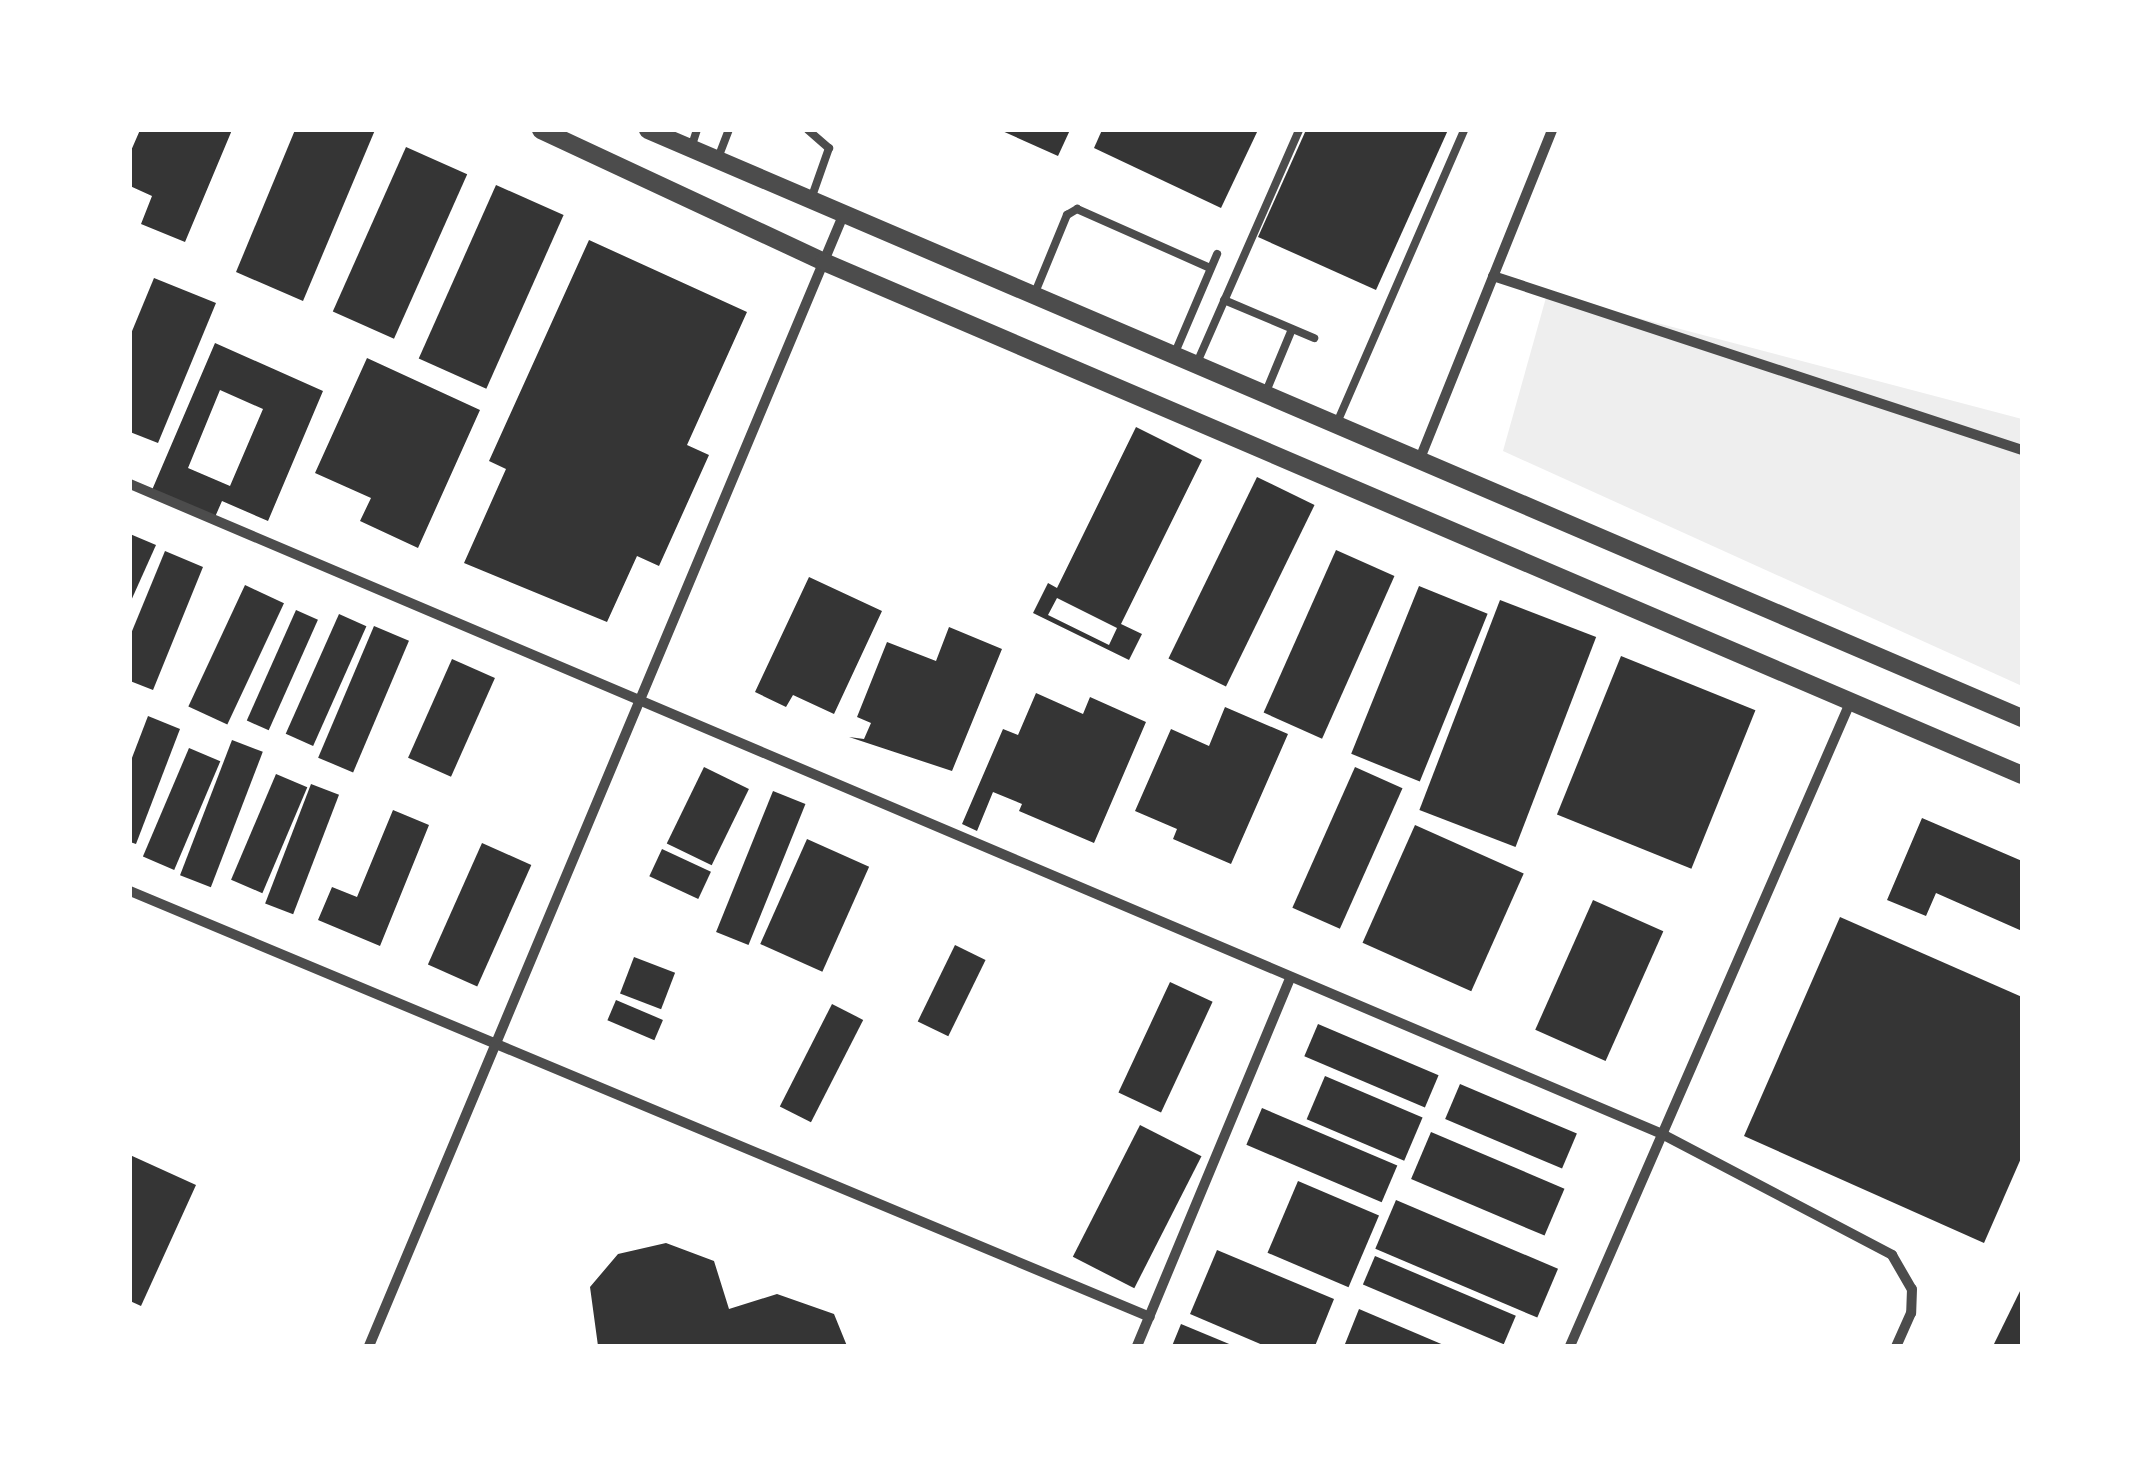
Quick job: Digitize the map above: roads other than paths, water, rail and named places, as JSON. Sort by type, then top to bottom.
[{"type":"street","points":[[540,130],[824,262],[2022,775]]},
{"type":"street","points":[[648,130],[694,139],[717,159],[2022,718]]},
{"type":"street","points":[[1419,461],[1552,130]]},
{"type":"street","points":[[369,1346],[844,213]]},
{"type":"street","points":[[1493,276],[2022,450]]},
{"type":"street","points":[[130,484],[1662,1134],[1892,1255],[1912,1289],[1911,1313],[1896,1346]]},
{"type":"street","points":[[1570,1346],[1850,703]]},
{"type":"street","points":[[130,891],[1150,1317]]},
{"type":"street","points":[[1137,1346],[1290,978]]},
{"type":"lane","points":[[717,159],[730,130]]},
{"type":"lane","points":[[808,130],[829,148],[812,199]]},
{"type":"lane","points":[[1196,364],[1299,130]]},
{"type":"lane","points":[[1336,425],[1464,130]]},
{"type":"lane","points":[[1034,295],[1068,215],[1077,209],[1210,268]]},
{"type":"lane","points":[[1174,355],[1216,254]]},
{"type":"lane","points":[[1224,300],[1314,338]]},
{"type":"lane","points":[[1265,395],[1292,329]]}]
